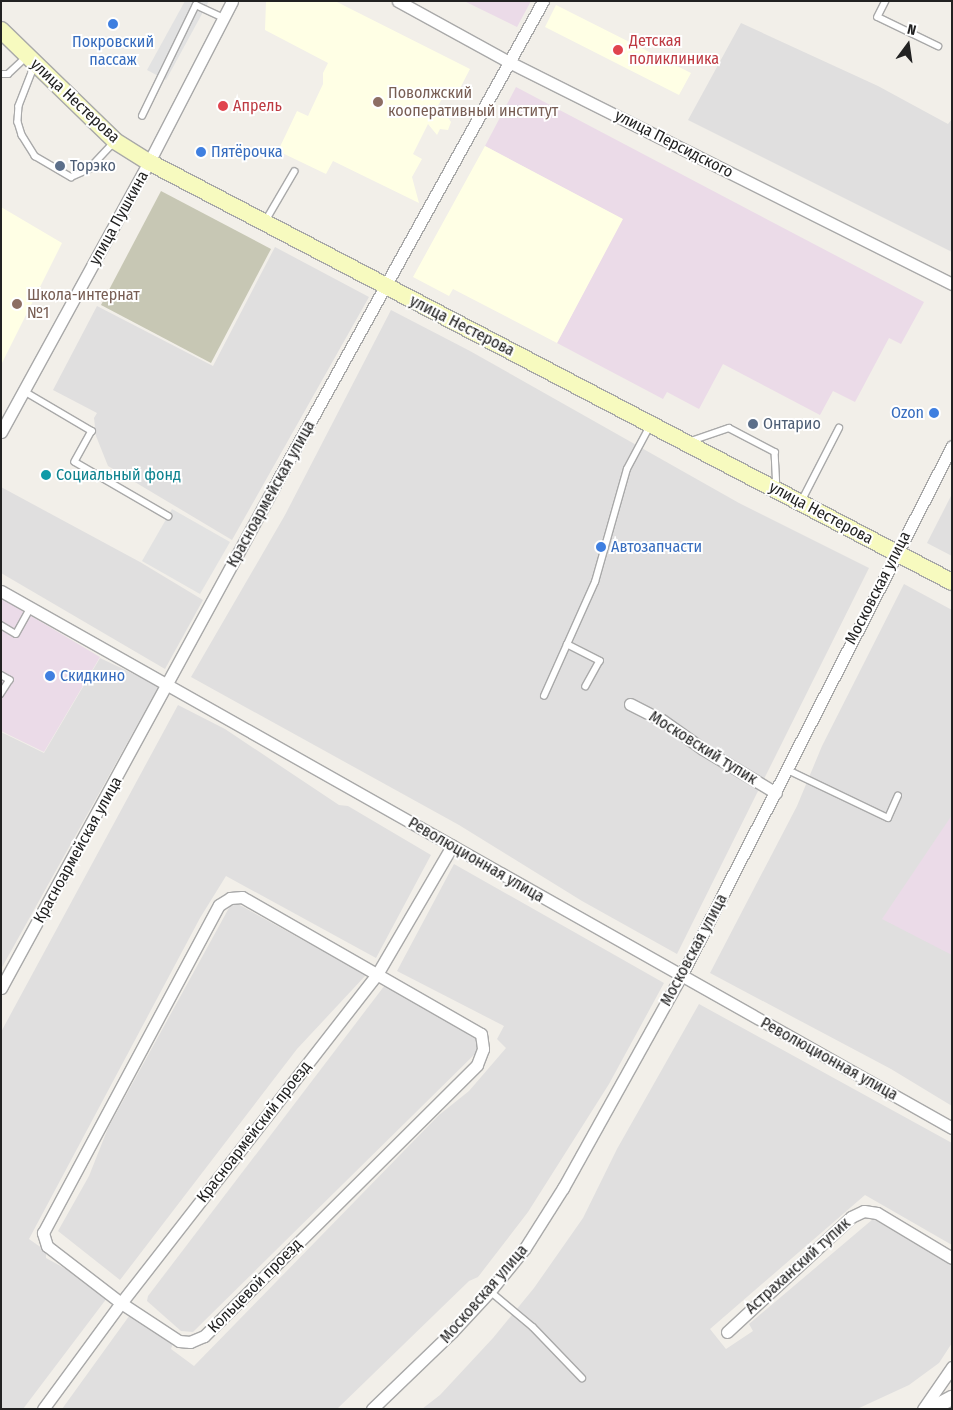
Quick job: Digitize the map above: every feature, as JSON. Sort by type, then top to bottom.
[{"type":"main road","name":"улица Нестерова","points":[[1,30],[115,141],[150,162],[952,582]]},
{"type":"street","points":[[224,18],[232,1]]},
{"type":"street","name":"улица Персидского","points":[[398,1],[511,62],[952,284]]},
{"type":"street","name":"Красноармейская улица","points":[[1,988],[169,684],[274,486],[511,62],[543,1]]},
{"type":"street","name":"улица Пушкина","points":[[1,432],[150,162],[224,18]]},
{"type":"street","name":"Московская улица","points":[[372,1409],[452,1332],[490,1291],[525,1248],[563,1188],[681,976],[788,770],[895,552],[952,446]]},
{"type":"street","name":"Революционная улица","points":[[1,590],[952,1128]]},
{"type":"street","name":"Московский тупик","points":[[630,704],[662,720],[703,749],[776,793]]},
{"type":"street","name":"Красноармейский проезд","points":[[44,1409],[120,1303],[376,976],[452,846]]},
{"type":"street","name":"Кольцевой проезд","points":[[242,897],[376,976],[481,1034],[483,1049],[477,1065],[204,1336],[190,1342],[179,1341],[120,1303],[48,1246],[43,1233],[219,905],[230,898],[242,897]]},
{"type":"street","name":"Астраханский тупик","points":[[727,1332],[851,1217],[864,1211],[877,1213],[952,1258]]},
{"type":"street","points":[[923,1409],[952,1367]]},
{"type":"street","points":[[931,1409],[952,1398]]},
{"type":"lane","points":[[886,1],[878,17],[938,46]]},
{"type":"lane","points":[[142,116],[197,3],[224,18]]},
{"type":"lane","points":[[1,74],[8,74],[31,60]]},
{"type":"lane","points":[[31,60],[19,106],[18,122],[22,135],[35,156],[71,177],[89,169],[115,141]]},
{"type":"lane","points":[[265,223],[294,172]]},
{"type":"lane","points":[[24,391],[92,430],[75,462],[168,516]]},
{"type":"lane","points":[[544,696],[596,582],[627,470],[650,424]]},
{"type":"lane","points":[[687,443],[729,428],[775,452],[777,490]]},
{"type":"lane","points":[[801,503],[839,428]]},
{"type":"lane","points":[[1,626],[16,634],[31,607]]},
{"type":"lane","points":[[567,644],[600,661],[586,686]]},
{"type":"lane","points":[[1,675],[10,680],[1,694]]},
{"type":"lane","points":[[788,770],[888,818],[898,796]]},
{"type":"lane","points":[[490,1291],[533,1327],[582,1378]]},
{"type":"shaded area","points":[[185,1],[209,1],[166,80],[147,70]]},
{"type":"shaded area","name":"Поволжский кооперативный институт","points":[[266,1],[335,1],[470,69],[456,96],[446,92],[436,109],[442,107],[450,110],[447,116],[451,122],[448,130],[440,129],[437,135],[428,124],[413,154],[422,159],[412,177],[419,203],[333,161],[326,174],[278,151],[297,111],[308,116],[323,84],[323,73],[328,63],[265,30]]},
{"type":"shaded area","points":[[464,1],[531,1],[517,27]]},
{"type":"shaded area","name":"Детская поликлиника","points":[[556,5],[691,73],[679,95],[545,27]]},
{"type":"shaded area","points":[[741,23],[878,86],[948,124],[952,119],[952,252],[688,120]]},
{"type":"shaded area","points":[[516,87],[924,302],[901,344],[889,338],[855,402],[833,391],[820,415],[723,364],[699,409],[667,392],[663,399],[557,343],[622,219],[485,146]]},
{"type":"shaded area","points":[[485,146],[623,219],[557,343],[453,289],[449,296],[413,277]]},
{"type":"shaded area","points":[[161,191],[271,249],[211,363],[101,305]]},
{"type":"shaded area","name":"Школа-интернат №1","points":[[1,207],[62,243],[1,365]]},
{"type":"shaded area","points":[[275,247],[369,297],[232,540],[108,466],[96,436],[94,418],[97,413],[53,390],[97,306],[213,366]]},
{"type":"shaded area","points":[[391,310],[470,351],[739,503],[869,568],[677,954],[582,901],[459,825],[191,677],[285,515]]},
{"type":"shaded area","points":[[1,487],[140,562],[203,600],[165,669],[1,573]]},
{"type":"shaded area","points":[[952,494],[952,556],[927,543]]},
{"type":"shaded area","points":[[172,509],[230,542],[200,594],[142,561]]},
{"type":"shaded area","points":[[904,584],[952,610],[952,1106],[891,1069],[710,973],[797,806],[822,746]]},
{"type":"shaded area","points":[[1,598],[100,657],[44,752],[1,731]]},
{"type":"shaded area","points":[[100,658],[159,686],[1,969],[1,732],[44,753]]},
{"type":"shaded area","points":[[178,705],[225,729],[339,805],[348,806],[431,855],[376,958],[226,876],[200,918],[29,1239],[46,1251],[46,1258],[75,1274],[107,1298],[23,1409],[1,1409],[1,1032]]},
{"type":"shaded area","points":[[952,815],[952,955],[882,919]]},
{"type":"shaded area","points":[[454,864],[664,983],[609,1084],[528,1212],[478,1277],[469,1281],[337,1409],[62,1409],[132,1312],[174,1340],[171,1349],[194,1366],[439,1115],[469,1091],[506,1048],[497,1039],[504,1026],[397,971]]},
{"type":"shaded area","points":[[238,904],[366,975],[297,1049],[120,1280],[58,1231],[89,1176],[108,1128],[230,906]]},
{"type":"shaded area","points":[[385,985],[482,1038],[480,1049],[193,1332],[181,1331],[147,1301],[148,1296]]},
{"type":"shaded area","points":[[699,1004],[952,1143],[952,1245],[865,1195],[710,1329],[726,1349],[753,1331],[749,1324],[873,1219],[952,1264],[952,1343],[939,1363],[909,1385],[857,1409],[422,1409],[440,1395],[493,1338],[534,1288],[583,1218],[617,1149]]},
{"type":"place","name":"Покровский пассаж","points":[[113,24]]},
{"type":"place","name":"Детская поликлиника","points":[[618,50]]},
{"type":"place","name":"Поволжский кооперативный институт","points":[[378,102]]},
{"type":"place","name":"Апрель","points":[[223,106]]},
{"type":"place","name":"Пятёрочка","points":[[201,152]]},
{"type":"place","name":"Торэко","points":[[60,166]]},
{"type":"place","name":"Школа-интернат №1","points":[[17,304]]},
{"type":"place","name":"Ozon","points":[[934,413]]},
{"type":"place","name":"Онтарио","points":[[753,424]]},
{"type":"place","name":"Социальный фонд","points":[[46,475]]},
{"type":"place","name":"Автозапчасти","points":[[601,547]]},
{"type":"place","name":"Скидкино","points":[[50,676]]}]
